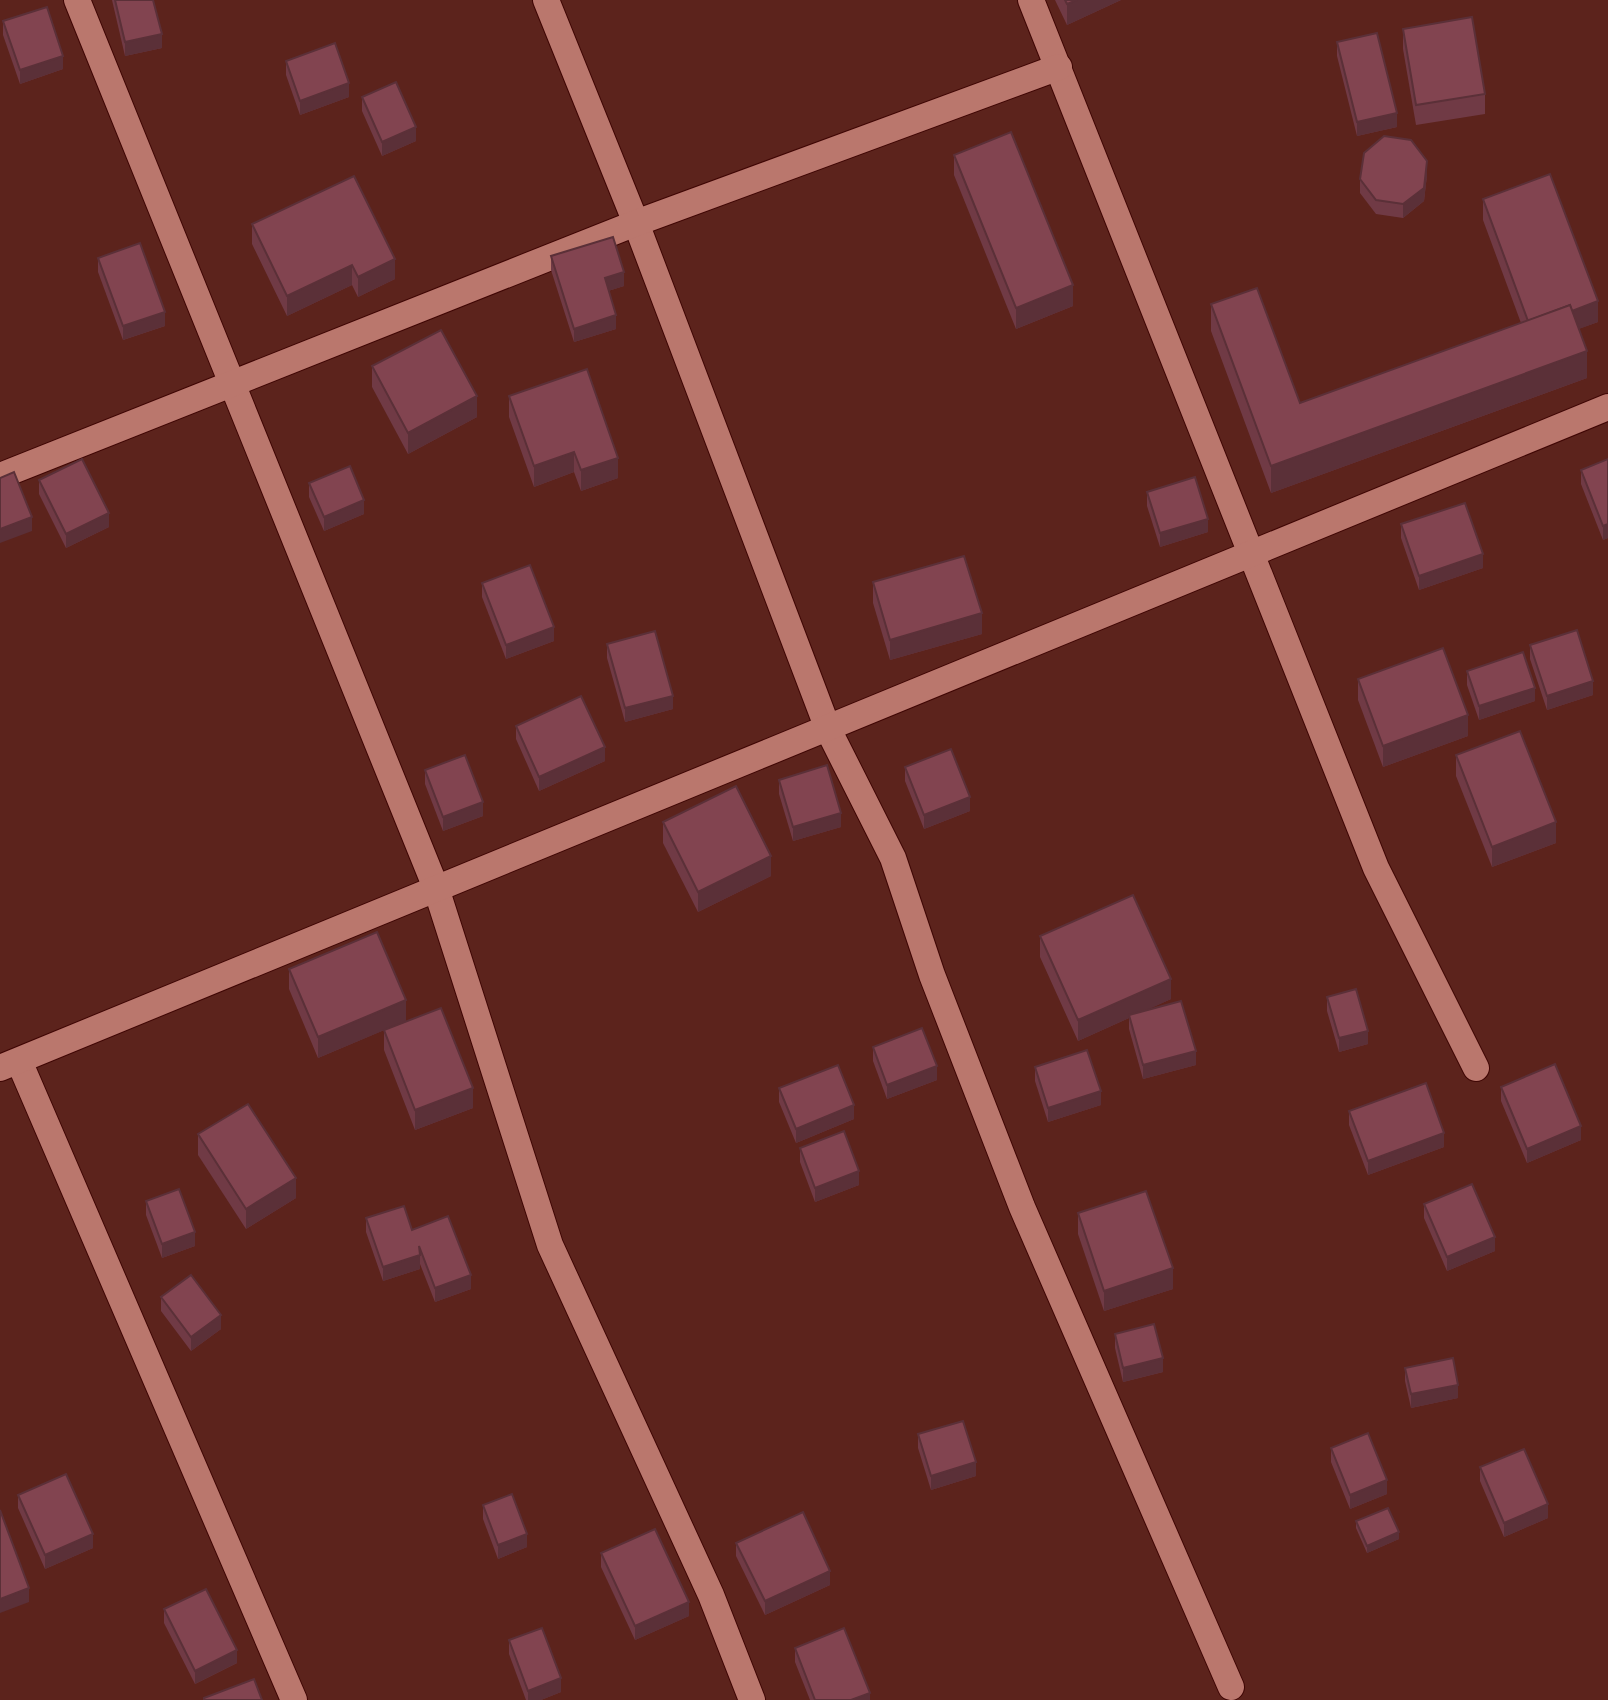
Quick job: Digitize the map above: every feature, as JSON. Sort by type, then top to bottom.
[{"type":"street","points":[[76,0],[436,888],[550,1245],[711,1595],[752,1700]]},
{"type":"street","points":[[546,0],[636,223],[828,729],[893,858],[932,975],[1022,1207],[1231,1687]]},
{"type":"street","points":[[1031,0],[1376,868],[1476,1068]]},
{"type":"street","points":[[0,476],[636,223],[1059,67]]},
{"type":"street","points":[[294,1700],[10,1065],[1608,407]]},
{"type":"building","points":[[115,0],[153,0],[162,34],[125,42]]},
{"type":"building","points":[[47,7],[63,56],[20,70],[3,21]]},
{"type":"building","points":[[1472,17],[1485,94],[1416,105],[1403,29]]},
{"type":"building","points":[[1377,33],[1397,113],[1357,122],[1337,42]]},
{"type":"building","points":[[335,43],[349,83],[300,101],[286,61]]},
{"type":"building","points":[[396,82],[416,127],[382,142],[362,97]]},
{"type":"building","points":[[1011,132],[1073,285],[1016,308],[954,155]]},
{"type":"building","points":[[1384,136],[1411,140],[1427,161],[1424,188],[1403,204],[1376,200],[1360,179],[1364,153]]},
{"type":"building","points":[[1550,174],[1598,301],[1572,311],[1570,305],[1528,321],[1483,199]]},
{"type":"building","points":[[354,176],[395,259],[358,277],[352,265],[287,296],[252,224]]},
{"type":"building","points":[[613,237],[624,272],[605,278],[616,315],[574,329],[551,256]]},
{"type":"building","points":[[140,243],[165,312],[123,326],[98,258]]},
{"type":"building","points":[[1257,288],[1300,403],[1570,305],[1587,351],[1271,466],[1211,304]]},
{"type":"building","points":[[441,330],[477,396],[408,433],[372,366]]},
{"type":"building","points":[[587,369],[618,458],[581,470],[574,452],[534,466],[509,396]]},
{"type":"building","points":[[82,459],[109,513],[66,534],[39,480]]},
{"type":"building","points":[[1608,459],[1608,524],[1603,526],[1581,470]]},
{"type":"building","points":[[350,466],[364,500],[324,517],[309,483]]},
{"type":"building","points":[[14,472],[32,517],[0,529],[0,478]]},
{"type":"building","points":[[1195,477],[1208,519],[1160,533],[1147,492]]},
{"type":"building","points":[[1465,503],[1483,554],[1419,576],[1401,524]]},
{"type":"building","points":[[964,556],[982,613],[890,640],[873,582]]},
{"type":"building","points":[[530,565],[554,627],[506,645],[482,583]]},
{"type":"building","points":[[1577,630],[1593,681],[1547,696],[1530,645]]},
{"type":"building","points":[[655,631],[673,696],[625,708],[607,644]]},
{"type":"building","points":[[1443,648],[1468,715],[1383,746],[1358,679]]},
{"type":"building","points":[[1523,652],[1535,688],[1479,706],[1467,671]]},
{"type":"building","points":[[581,696],[605,747],[539,777],[516,726]]},
{"type":"building","points":[[1520,731],[1556,822],[1492,847],[1456,755]]},
{"type":"building","points":[[951,749],[970,797],[924,815],[905,767]]},
{"type":"building","points":[[465,755],[483,802],[443,817],[425,770]]},
{"type":"building","points":[[827,765],[841,813],[793,827],[779,780]]},
{"type":"building","points":[[736,786],[771,856],[698,892],[663,822]]},
{"type":"building","points":[[1133,895],[1171,979],[1078,1020],[1040,936]]},
{"type":"building","points":[[377,932],[406,1000],[318,1037],[289,969]]},
{"type":"building","points":[[1356,989],[1368,1031],[1339,1038],[1327,997]]},
{"type":"building","points":[[1181,1001],[1196,1051],[1143,1065],[1129,1015]]},
{"type":"building","points":[[441,1008],[473,1088],[415,1110],[384,1030]]},
{"type":"building","points":[[922,1028],[937,1066],[887,1085],[873,1047]]},
{"type":"building","points":[[1087,1050],[1101,1091],[1048,1108],[1035,1067]]},
{"type":"building","points":[[1555,1064],[1581,1126],[1527,1149],[1501,1087]]},
{"type":"building","points":[[838,1065],[854,1105],[796,1129],[779,1088]]},
{"type":"building","points":[[1426,1083],[1444,1133],[1368,1161],[1349,1111]]},
{"type":"building","points":[[248,1104],[296,1178],[246,1209],[198,1134]]},
{"type":"building","points":[[844,1131],[859,1171],[815,1188],[800,1148]]},
{"type":"building","points":[[1472,1184],[1495,1237],[1447,1257],[1424,1204]]},
{"type":"building","points":[[179,1189],[195,1232],[162,1244],[146,1201]]},
{"type":"building","points":[[1146,1191],[1173,1268],[1104,1291],[1078,1213]]},
{"type":"building","points":[[404,1206],[412,1230],[448,1216],[471,1275],[435,1288],[419,1246],[420,1255],[383,1267],[366,1218]]},
{"type":"building","points":[[191,1275],[221,1315],[191,1337],[161,1297]]},
{"type":"building","points":[[1154,1324],[1163,1358],[1123,1368],[1115,1334]]},
{"type":"building","points":[[1453,1358],[1458,1385],[1411,1394],[1405,1368]]},
{"type":"building","points":[[963,1421],[976,1462],[931,1476],[918,1434]]},
{"type":"building","points":[[1368,1433],[1387,1480],[1350,1495],[1331,1448]]},
{"type":"building","points":[[1524,1449],[1548,1504],[1504,1523],[1480,1467]]},
{"type":"building","points":[[66,1474],[93,1534],[45,1555],[18,1495]]},
{"type":"building","points":[[512,1494],[527,1534],[498,1545],[483,1505]]},
{"type":"building","points":[[1388,1508],[1399,1532],[1367,1546],[1356,1521]]},
{"type":"building","points":[[0,1510],[29,1588],[0,1599]]},
{"type":"building","points":[[803,1512],[830,1571],[765,1601],[736,1543]]},
{"type":"building","points":[[655,1529],[689,1602],[635,1626],[601,1553]]},
{"type":"building","points":[[206,1589],[237,1650],[195,1671],[164,1609]]},
{"type":"building","points":[[542,1628],[561,1678],[528,1691],[509,1640]]},
{"type":"building","points":[[844,1628],[870,1693],[851,1700],[815,1700],[795,1648]]},
{"type":"building","points":[[254,1679],[262,1700],[204,1700],[204,1698]]}]
